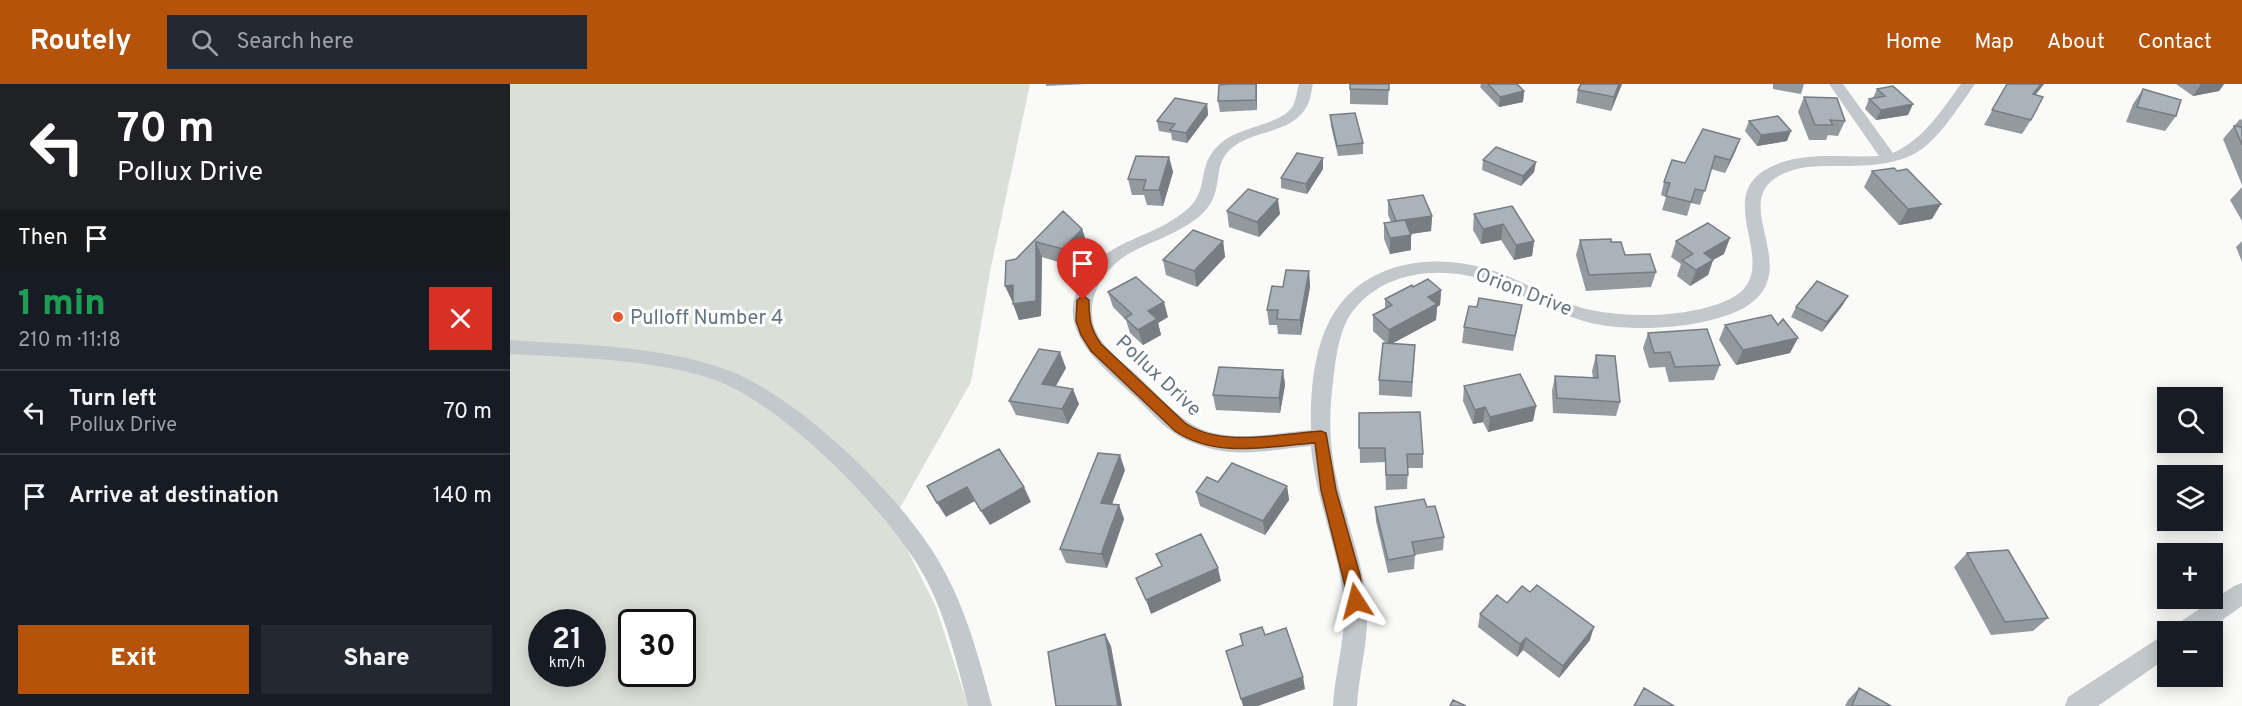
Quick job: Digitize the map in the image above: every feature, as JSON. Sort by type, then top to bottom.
[{"type":"street","name":"Pollux Drive","points":[[1306,84],[1299,107],[1294,113],[1287,118],[1242,135],[1219,152],[1210,169],[1208,196],[1196,210],[1177,223],[1122,249],[1095,272],[1088,286],[1082,311],[1087,335],[1096,348],[1180,427],[1192,435],[1222,444],[1321,437]]},
{"type":"street","points":[[1836,84],[1889,159]]},
{"type":"street","name":"Orion Drive","points":[[1345,706],[1356,625],[1356,601],[1352,575],[1329,490],[1321,437],[1324,378],[1337,323],[1354,298],[1381,279],[1414,269],[1453,267],[1491,276],[1557,305],[1593,317],[1625,321],[1707,313],[1738,303],[1758,284],[1762,273],[1763,254],[1752,217],[1751,197],[1754,189],[1768,174],[1803,162],[1889,159],[1907,153],[1924,141],[1968,84]]},
{"type":"street","points":[[510,347],[612,354],[679,365],[741,383],[778,405],[830,450],[895,516],[934,573],[954,616],[980,706]]},
{"type":"street","points":[[2201,621],[2242,593]]},
{"type":"street","points":[[2078,706],[2157,652]]},
{"type":"shaded area","points":[[510,84],[1030,84],[991,267],[971,382],[901,506],[884,519],[903,541],[936,607],[968,706],[510,706]]},
{"type":"building","points":[[1256,84],[1256,100],[1218,101],[1219,85]]},
{"type":"building","points":[[1350,84],[1389,84],[1389,90],[1350,89]]},
{"type":"building","points":[[1488,84],[1517,84],[1524,91],[1500,97]]},
{"type":"building","points":[[1581,84],[1619,84],[1614,97],[1578,90]]},
{"type":"building","points":[[2007,84],[2041,84],[2033,94],[2043,97],[2031,120],[1992,110]]},
{"type":"building","points":[[1893,86],[1913,104],[1881,110],[1869,99],[1885,96],[1877,89]]},
{"type":"building","points":[[2143,89],[2181,100],[2176,116],[2137,107]]},
{"type":"building","points":[[1804,97],[1837,98],[1845,121],[1830,120],[1833,125],[1815,125]]},
{"type":"building","points":[[1175,98],[1207,104],[1186,133],[1170,130],[1175,124],[1157,121]]},
{"type":"building","points":[[1355,113],[1363,143],[1337,146],[1330,115]]},
{"type":"building","points":[[1778,116],[1791,131],[1761,135],[1749,121]]},
{"type":"building","points":[[2234,126],[2242,127],[2242,145]]},
{"type":"building","points":[[1703,129],[1740,139],[1730,160],[1715,156],[1705,191],[1695,189],[1691,202],[1666,196],[1670,183],[1664,182],[1672,160],[1685,163]]},
{"type":"building","points":[[1496,147],[1536,162],[1523,176],[1483,160]]},
{"type":"building","points":[[1297,153],[1323,158],[1306,184],[1281,178]]},
{"type":"building","points":[[1136,156],[1169,157],[1159,190],[1143,190],[1146,180],[1128,179]]},
{"type":"building","points":[[1894,168],[1897,171],[1907,169],[1941,204],[1908,209],[1872,171]]},
{"type":"building","points":[[1248,189],[1278,199],[1257,222],[1227,211]]},
{"type":"building","points":[[1423,195],[1432,216],[1396,221],[1388,200]]},
{"type":"building","points":[[1512,206],[1534,241],[1516,245],[1503,224],[1483,229],[1474,214]]},
{"type":"building","points":[[1063,211],[1082,229],[1063,249],[1036,242],[1036,301],[1013,304],[1013,285],[1005,286],[1006,261],[1016,259]]},
{"type":"building","points":[[1405,220],[1411,235],[1390,238],[1384,223]]},
{"type":"building","points":[[1708,223],[1730,238],[1704,253],[1713,260],[1696,270],[1682,260],[1693,254],[1676,241]]},
{"type":"building","points":[[1193,230],[1223,241],[1194,271],[1163,260]]},
{"type":"building","points":[[1611,239],[1611,242],[1621,242],[1625,255],[1650,254],[1656,272],[1589,275],[1580,240]]},
{"type":"building","points":[[1286,270],[1309,271],[1300,320],[1277,319],[1278,310],[1267,310],[1272,286],[1283,287]]},
{"type":"building","points":[[1136,277],[1164,302],[1148,311],[1157,319],[1138,330],[1125,318],[1132,314],[1108,292]]},
{"type":"building","points":[[1428,279],[1441,290],[1428,297],[1437,304],[1389,330],[1373,315],[1392,305],[1385,299]]},
{"type":"building","points":[[1817,281],[1848,296],[1827,322],[1796,307]]},
{"type":"building","points":[[1479,298],[1522,305],[1515,336],[1464,327],[1469,306],[1477,307]]},
{"type":"building","points":[[1771,315],[1778,325],[1783,319],[1798,338],[1743,350],[1725,325]]},
{"type":"building","points":[[1707,329],[1720,365],[1675,367],[1670,352],[1654,353],[1648,333]]},
{"type":"building","points":[[1383,343],[1415,345],[1412,382],[1379,380]]},
{"type":"building","points":[[1039,349],[1060,352],[1042,384],[1073,389],[1062,409],[1009,401]]},
{"type":"building","points":[[1596,355],[1615,356],[1620,402],[1557,398],[1555,376],[1598,378]]},
{"type":"building","points":[[1219,367],[1283,370],[1279,398],[1213,395]]},
{"type":"building","points":[[1520,374],[1536,406],[1490,417],[1485,407],[1475,410],[1464,386]]},
{"type":"building","points":[[1420,412],[1423,454],[1407,454],[1408,475],[1386,475],[1385,448],[1359,448],[1359,413]]},
{"type":"building","points":[[999,449],[1024,487],[981,511],[967,487],[937,503],[927,486]]},
{"type":"building","points":[[1098,453],[1120,455],[1101,503],[1119,505],[1101,554],[1060,549]]},
{"type":"building","points":[[1232,463],[1287,486],[1263,521],[1196,492],[1207,477],[1218,482]]},
{"type":"building","points":[[1424,499],[1427,507],[1435,506],[1444,537],[1412,542],[1415,555],[1388,560],[1375,507]]},
{"type":"building","points":[[1201,534],[1218,568],[1146,600],[1136,578],[1162,566],[1156,554]]},
{"type":"building","points":[[2008,550],[2048,618],[2005,622],[1967,553]]},
{"type":"building","points":[[1537,585],[1594,627],[1563,666],[1526,638],[1520,644],[1480,614],[1497,595],[1507,603],[1522,586],[1530,592]]},
{"type":"building","points":[[1262,627],[1265,635],[1286,628],[1303,677],[1241,699],[1226,651],[1243,645],[1240,634]]},
{"type":"building","points":[[1105,634],[1118,706],[1056,706],[1048,652]]},
{"type":"building","points":[[1644,688],[1674,706],[1634,706]]},
{"type":"building","points":[[1859,688],[1891,706],[1852,706]]},
{"type":"building","points":[[1453,700],[1466,706],[1450,706]]},
{"type":"place","name":"Pulloff Number 4","points":[[618,317]]},
{"type":"route","points":[[1083,300],[1083,321],[1087,335],[1096,348],[1180,427],[1192,435],[1222,444],[1321,437],[1329,490],[1352,575],[1356,601]]}]
